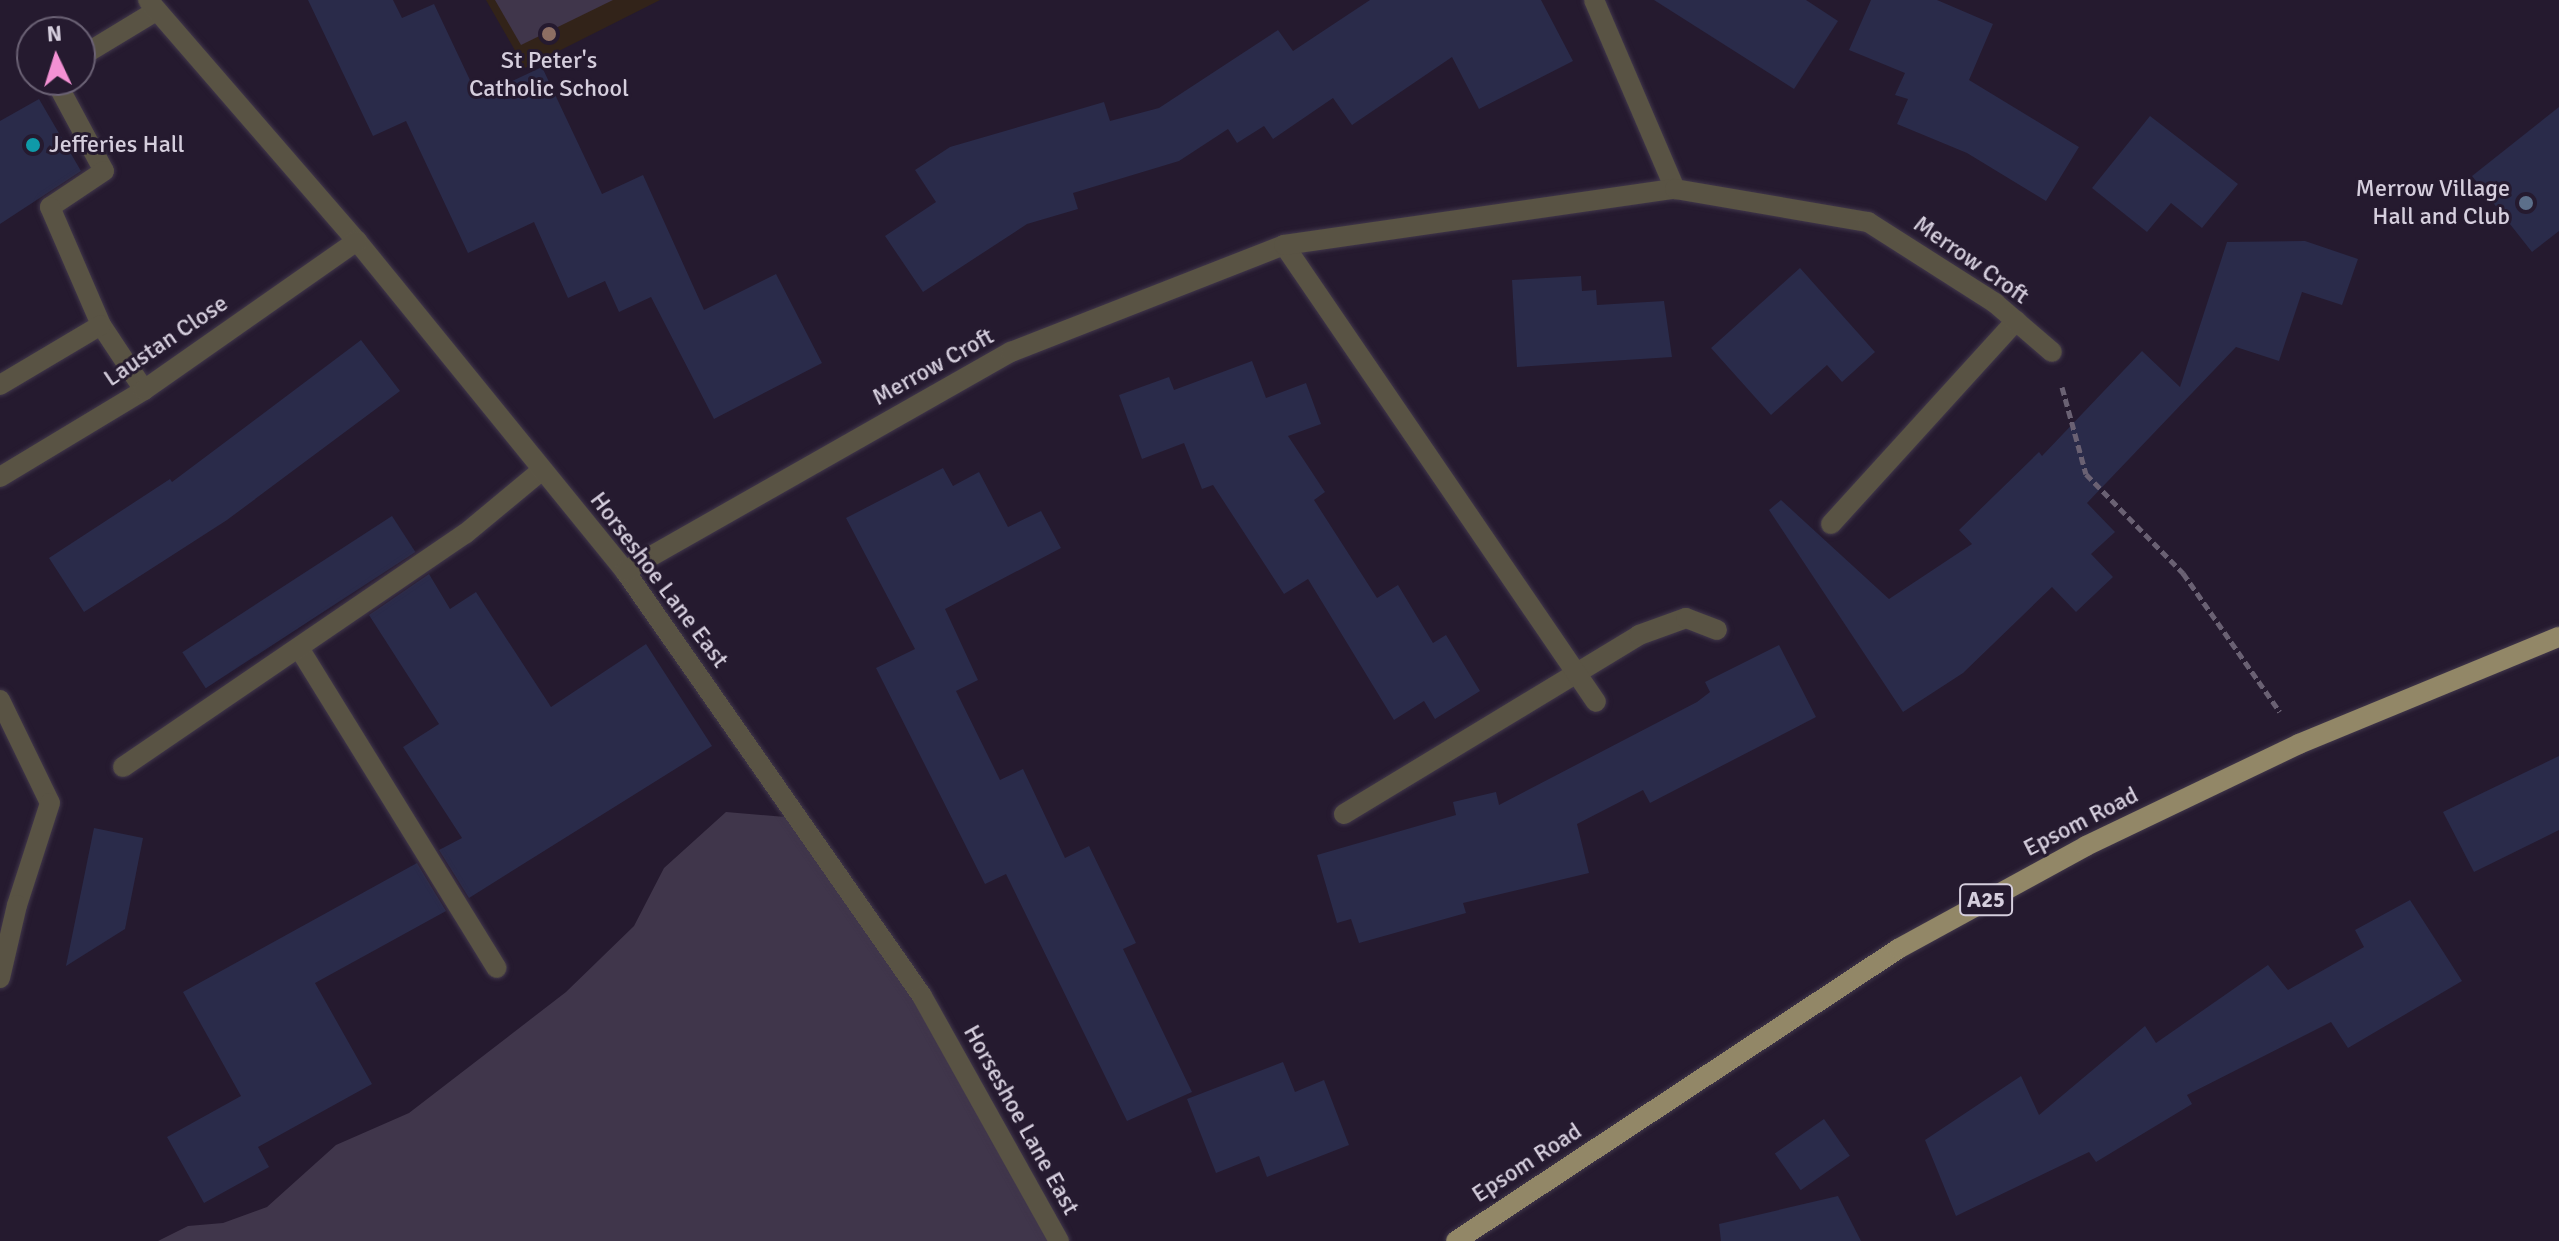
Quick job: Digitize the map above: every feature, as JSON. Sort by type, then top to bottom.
[{"type":"main road","name":"Epsom Road","points":[[1458,1241],[1898,949],[2086,846],[2299,744],[2559,637]]},
{"type":"street","points":[[1594,0],[1675,189]]},
{"type":"street","points":[[96,46],[152,6]]},
{"type":"street","name":"Horseshoe Lane East","points":[[152,6],[357,241],[625,571],[922,996],[1059,1241]]},
{"type":"street","points":[[64,96],[104,171],[50,207],[101,325],[144,390]]},
{"type":"street","name":"Merrow Croft","points":[[625,571],[1011,352],[1284,245],[1675,189],[1868,222],[2016,321],[2052,352]]},
{"type":"street","name":"Laustan Close","points":[[0,477],[144,390],[357,241]]},
{"type":"street","points":[[1284,245],[1596,702]]},
{"type":"street","points":[[1831,524],[2016,321]]},
{"type":"street","points":[[0,385],[101,325]]},
{"type":"street","points":[[123,767],[465,534],[542,470]]},
{"type":"street","points":[[1344,814],[1574,670],[1639,635],[1686,618],[1717,630]]},
{"type":"street","points":[[299,648],[497,968]]},
{"type":"street","points":[[0,700],[50,803],[17,905],[0,978]]},
{"type":"path","points":[[2052,352],[2086,474],[2183,573],[2299,744]]},
{"type":"shaded area","name":"St Peter's Catholic School","points":[[486,0],[660,0],[525,68]]},
{"type":"shaded area","points":[[495,0],[613,0],[521,45]]},
{"type":"shaded area","points":[[726,812],[797,818],[922,997],[1059,1241],[158,1241],[188,1226],[223,1223],[267,1207],[336,1145],[409,1113],[566,992],[634,926],[664,868]]},
{"type":"building","points":[[308,0],[393,0],[402,18],[434,4],[478,97],[542,67],[602,194],[643,175],[704,310],[776,274],[822,363],[714,419],[651,297],[619,312],[605,281],[568,298],[534,222],[468,253],[406,121],[373,136]]},
{"type":"building","points":[[1370,0],[1541,0],[1573,61],[1479,109],[1452,57],[1352,125],[1333,98],[1273,139],[1264,126],[1237,143],[1228,129],[1179,161],[1073,193],[1078,209],[1027,224],[923,292],[885,236],[936,202],[915,170],[950,147],[1104,102],[1110,121],[1159,108],[1278,30],[1293,51]]},
{"type":"building","points":[[1654,0],[1806,0],[1838,21],[1794,89]]},
{"type":"building","points":[[1871,0],[1937,0],[1993,24],[1969,80],[2079,147],[2046,201],[1967,153],[1897,124],[1908,99],[1895,95],[1905,73],[1849,50]]},
{"type":"building","name":"Jefferies Hall","points":[[39,99],[81,171],[0,224],[0,121]]},
{"type":"building","name":"Merrow Village Hall and Club","points":[[2559,107],[2559,231],[2532,252],[2472,176]]},
{"type":"building","points":[[2150,116],[2238,184],[2202,228],[2171,203],[2147,232],[2092,188]]},
{"type":"building","points":[[2305,241],[2358,259],[2342,305],[2302,292],[2279,361],[2236,347],[2087,503],[2115,532],[2091,554],[2113,577],[2076,612],[2052,587],[1963,673],[1903,712],[1769,510],[1781,500],[1889,599],[1972,544],[1959,530],[2039,452],[2042,456],[2142,351],[2180,387],[2227,242]]},
{"type":"building","points":[[1800,268],[1875,352],[1842,382],[1827,365],[1771,415],[1711,348]]},
{"type":"building","points":[[1581,276],[1582,291],[1596,290],[1597,305],[1664,301],[1672,357],[1517,367],[1512,280]]},
{"type":"building","points":[[361,340],[400,391],[227,520],[84,612],[49,558],[170,479],[172,482]]},
{"type":"building","points":[[1252,361],[1266,398],[1306,383],[1321,424],[1288,436],[1325,492],[1314,500],[1377,598],[1398,585],[1433,643],[1446,635],[1480,691],[1435,719],[1424,701],[1394,720],[1308,579],[1284,594],[1213,485],[1202,489],[1184,443],[1142,459],[1119,395],[1169,377],[1174,390]]},
{"type":"building","points":[[943,468],[953,486],[979,472],[1008,527],[1041,511],[1061,548],[945,609],[978,680],[956,691],[1000,780],[1023,769],[1065,858],[1089,846],[1136,943],[1123,949],[1192,1092],[1127,1121],[1006,874],[985,884],[876,668],[915,649],[846,518]]},
{"type":"building","points":[[392,516],[415,552],[206,688],[182,652]]},
{"type":"building","points":[[429,574],[450,609],[476,592],[551,707],[646,644],[712,746],[469,898],[439,850],[462,838],[403,747],[439,724],[369,615]]},
{"type":"building","points":[[1779,645],[1816,717],[1650,803],[1643,790],[1577,824],[1589,873],[1463,903],[1466,913],[1359,943],[1351,919],[1337,923],[1317,855],[1456,815],[1453,802],[1496,792],[1499,805],[1697,702],[1710,692],[1705,682]]},
{"type":"building","points":[[2559,756],[2559,830],[2474,872],[2443,812]]},
{"type":"building","points":[[94,828],[143,838],[125,929],[66,966]]},
{"type":"building","points":[[417,863],[446,911],[315,983],[372,1084],[258,1147],[269,1167],[204,1203],[167,1137],[241,1096],[183,992]]},
{"type":"building","points":[[2410,900],[2462,981],[2348,1048],[2331,1022],[2187,1095],[2192,1104],[2096,1162],[2089,1152],[1956,1216],[1925,1140],[2021,1076],[2039,1115],[2145,1026],[2156,1043],[2268,965],[2288,990],[2364,947],[2355,930]]},
{"type":"building","points":[[1283,1062],[1295,1092],[1324,1080],[1349,1145],[1267,1177],[1259,1156],[1216,1173],[1187,1099]]},
{"type":"building","points":[[1824,1119],[1850,1156],[1801,1190],[1775,1153]]},
{"type":"building","points":[[1838,1196],[1861,1241],[1721,1241],[1719,1224]]},
{"type":"place","name":"St Peter's Catholic School","points":[[549,34]]},
{"type":"place","name":"Jefferies Hall","points":[[33,145]]},
{"type":"place","name":"Merrow Village Hall and Club","points":[[2526,203]]}]
